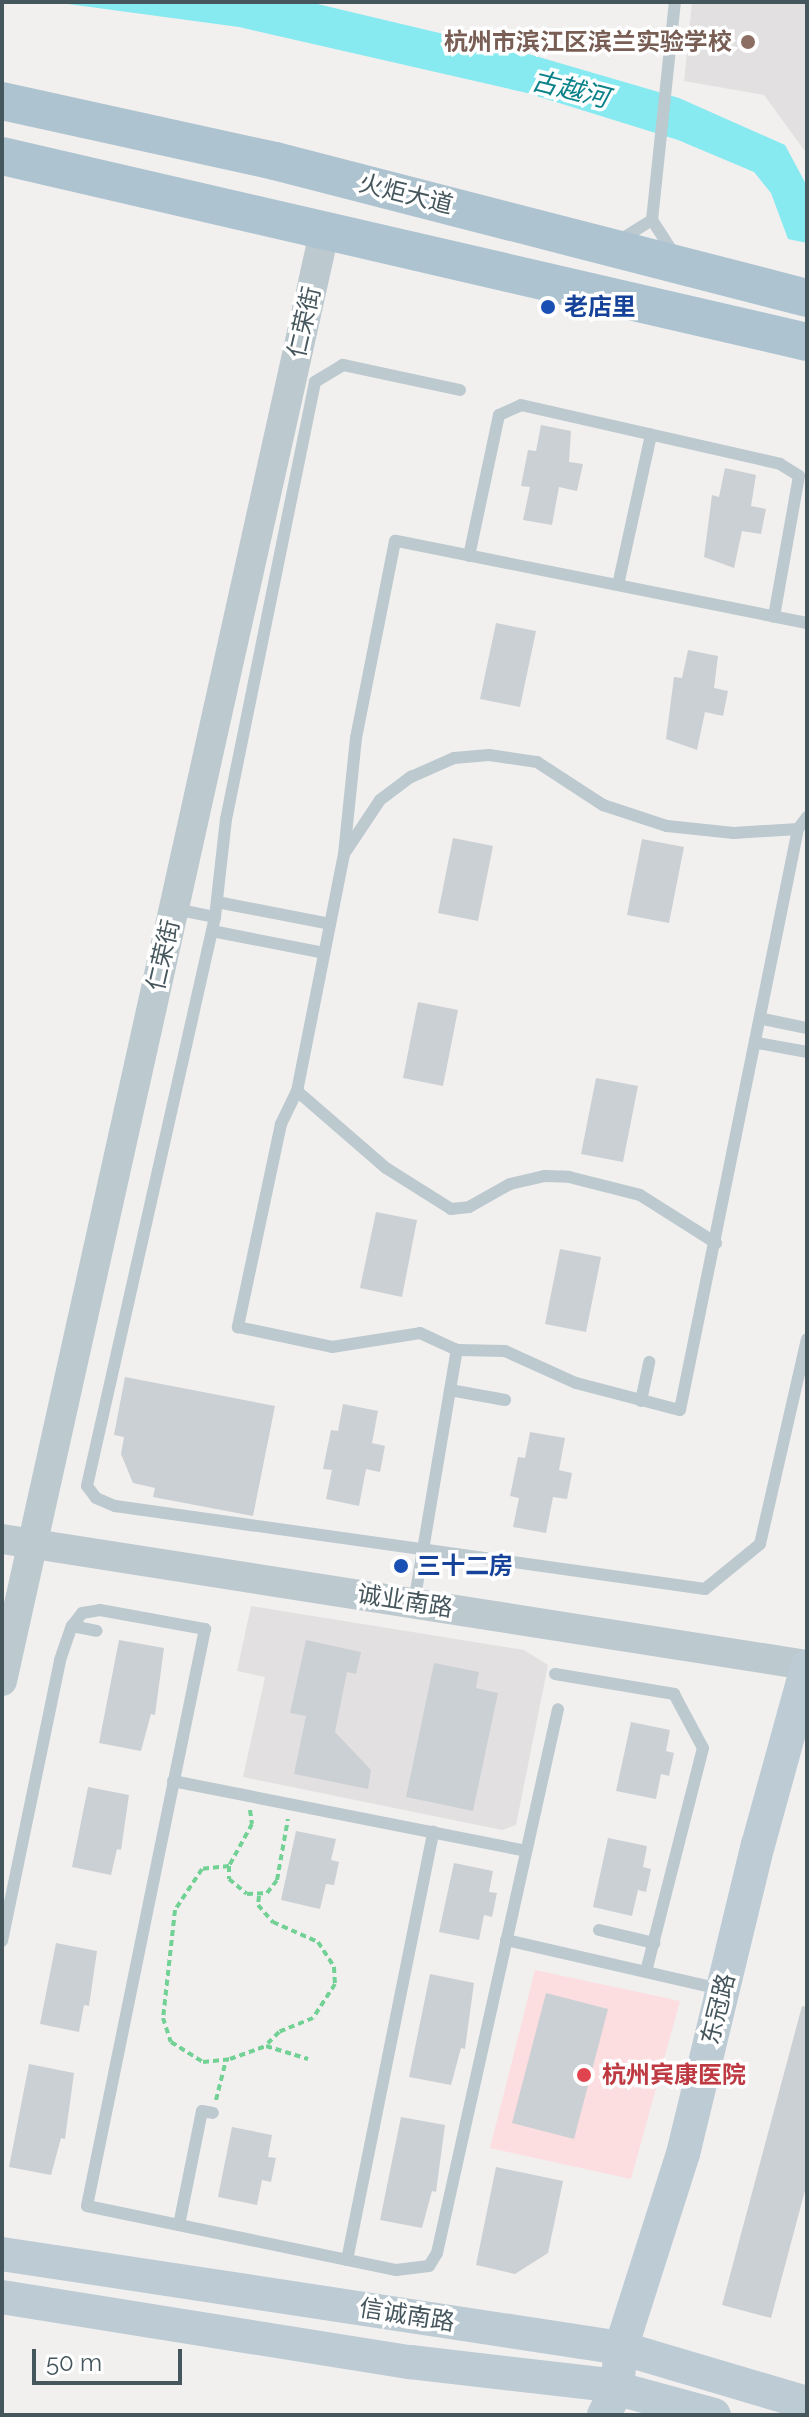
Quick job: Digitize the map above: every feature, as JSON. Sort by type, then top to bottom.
[{"type":"main road","name":"火炬大道","points":[[2,101],[275,161],[806,298]]},
{"type":"main road","points":[[2,156],[807,342]]},
{"type":"main road","name":"东冠路","points":[[585,2415],[607,2396],[683,2154],[807,1666]]},
{"type":"main road","name":"信诚南路","points":[[2,2254],[621,2348],[807,2403]]},
{"type":"main road","name":"信诚南路","points":[[2,2297],[410,2362],[714,2415]]},
{"type":"street","name":"仁荣街","points":[[2,1681],[325,229]]},
{"type":"street","name":"诚业南路","points":[[2,1539],[807,1666]]},
{"type":"lane","points":[[675,2],[652,220],[680,265]]},
{"type":"lane","points":[[610,247],[631,229],[652,220]]},
{"type":"lane","points":[[460,390],[343,365],[315,382],[226,819],[215,917],[87,1486],[96,1498],[115,1506],[705,1589],[760,1544],[807,1339]]},
{"type":"lane","points":[[469,556],[499,415],[521,405],[780,464],[799,476],[774,617]]},
{"type":"lane","points":[[618,585],[651,435]]},
{"type":"lane","points":[[807,623],[395,541],[356,738],[344,854],[297,1091],[281,1124],[238,1327],[332,1347],[420,1333],[457,1350],[505,1351],[576,1383],[680,1410],[763,1019],[798,829],[807,817]]},
{"type":"lane","points":[[344,854],[380,800],[411,777],[454,758],[489,755],[537,762],[603,805],[667,826],[734,833],[798,829]]},
{"type":"lane","points":[[217,902],[330,924]]},
{"type":"lane","points":[[174,909],[215,917]]},
{"type":"lane","points":[[212,931],[324,953]]},
{"type":"lane","points":[[763,1019],[807,1028]]},
{"type":"lane","points":[[758,1043],[807,1052]]},
{"type":"lane","points":[[297,1091],[386,1168],[451,1209],[469,1207],[510,1184],[545,1176],[569,1177],[640,1195],[716,1243]]},
{"type":"lane","points":[[414,1603],[457,1350]]},
{"type":"lane","points":[[641,1401],[649,1362]]},
{"type":"lane","points":[[450,1390],[505,1400]]},
{"type":"lane","points":[[2,1941],[72,1626],[82,1613],[100,1610],[205,1629],[87,2206],[347,2260],[417,2271],[429,2266],[437,2253],[558,1709]]},
{"type":"lane","points":[[72,1626],[97,1631]]},
{"type":"lane","points":[[555,1674],[674,1694],[703,1748],[646,1972]]},
{"type":"lane","points":[[173,1781],[526,1851]]},
{"type":"lane","points":[[347,2260],[433,1832]]},
{"type":"lane","points":[[599,1930],[654,1943]]},
{"type":"lane","points":[[506,1940],[723,1989]]},
{"type":"lane","points":[[179,2225],[202,2111],[213,2113]]},
{"type":"path","points":[[249,1796],[252,1824],[229,1866],[236,1890],[259,1896]]},
{"type":"path","points":[[229,1866],[202,1869],[175,1910],[163,2018],[171,2042],[181,2052],[203,2062],[226,2060],[266,2046],[279,2032],[313,2018],[335,1984],[334,1967],[318,1942],[273,1922],[258,1905],[259,1896],[277,1880],[291,1805]]},
{"type":"path","points":[[266,2046],[308,2059]]},
{"type":"path","points":[[213,2113],[226,2060]]},
{"type":"shaded area","name":"杭州市滨江区滨兰实验学校","points":[[692,2],[807,2],[807,154],[764,95],[684,81]]},
{"type":"shaded area","points":[[251,1606],[524,1650],[548,1665],[516,1825],[502,1830],[243,1777],[265,1677],[237,1671]]},
{"type":"shaded area","name":"杭州宾康医院","points":[[535,1970],[680,2001],[631,2179],[490,2148]]},
{"type":"water","name":"古越河","points":[[53,2],[309,2],[532,55],[679,98],[785,145],[807,186],[807,243],[788,239],[771,193],[754,172],[678,140],[527,93],[239,27]]},
{"type":"building","points":[[541,425],[571,431],[569,462],[583,464],[577,491],[559,487],[552,525],[523,520],[530,487],[521,486],[528,450],[536,451]]},
{"type":"building","points":[[725,468],[756,475],[751,506],[766,509],[761,534],[742,531],[734,568],[704,557],[712,495],[719,497]]},
{"type":"building","points":[[496,623],[536,631],[520,707],[480,699]]},
{"type":"building","points":[[688,650],[718,656],[714,688],[728,691],[723,716],[705,712],[697,750],[666,739],[674,677],[682,678]]},
{"type":"building","points":[[453,838],[493,846],[478,921],[438,913]]},
{"type":"building","points":[[642,839],[684,847],[669,923],[627,915]]},
{"type":"building","points":[[418,1002],[458,1010],[443,1086],[403,1078]]},
{"type":"building","points":[[596,1078],[638,1086],[623,1162],[581,1154]]},
{"type":"building","points":[[376,1212],[417,1220],[402,1297],[360,1288]]},
{"type":"building","points":[[560,1249],[601,1257],[586,1332],[545,1324]]},
{"type":"building","points":[[125,1377],[275,1406],[253,1516],[153,1497],[155,1488],[133,1483],[121,1454],[124,1437],[114,1435]]},
{"type":"building","points":[[343,1404],[378,1411],[372,1443],[385,1446],[380,1472],[366,1469],[359,1506],[326,1499],[332,1470],[323,1469],[331,1430],[338,1431]]},
{"type":"building","points":[[530,1432],[565,1438],[559,1470],[572,1473],[567,1499],[553,1497],[546,1533],[513,1527],[519,1498],[510,1496],[518,1457],[525,1458]]},
{"type":"building","points":[[119,1640],[164,1648],[155,1715],[151,1714],[141,1751],[99,1743]]},
{"type":"building","points":[[306,1640],[361,1652],[356,1674],[347,1672],[335,1732],[371,1770],[368,1789],[294,1774],[306,1716],[290,1713]]},
{"type":"building","points":[[434,1663],[479,1672],[476,1688],[498,1693],[473,1811],[406,1797]]},
{"type":"building","points":[[631,1722],[670,1730],[666,1751],[674,1753],[669,1776],[661,1774],[656,1799],[616,1791]]},
{"type":"building","points":[[88,1787],[129,1795],[121,1850],[117,1849],[111,1875],[72,1867]]},
{"type":"building","points":[[296,1831],[336,1839],[331,1860],[339,1862],[334,1885],[326,1884],[320,1909],[281,1900]]},
{"type":"building","points":[[608,1838],[647,1846],[643,1867],[651,1869],[646,1892],[638,1890],[632,1916],[593,1907]]},
{"type":"building","points":[[454,1863],[493,1871],[489,1892],[497,1893],[492,1917],[484,1915],[479,1940],[439,1932]]},
{"type":"building","points":[[56,1943],[97,1951],[89,2006],[84,2005],[79,2032],[40,2024]]},
{"type":"building","points":[[430,1974],[474,1983],[465,2049],[461,2048],[451,2085],[409,2077]]},
{"type":"building","points":[[546,1993],[608,2009],[574,2139],[512,2123]]},
{"type":"building","points":[[802,2006],[807,2007],[807,2183],[771,2318],[722,2305]]},
{"type":"building","points":[[29,2064],[74,2073],[65,2139],[61,2138],[51,2175],[9,2167]]},
{"type":"building","points":[[401,2117],[445,2125],[436,2192],[432,2191],[422,2228],[380,2220]]},
{"type":"building","points":[[232,2127],[272,2135],[268,2157],[276,2158],[271,2182],[262,2180],[257,2205],[218,2197]]},
{"type":"building","points":[[496,2167],[563,2181],[548,2253],[515,2274],[476,2265]]},
{"type":"place","name":"杭州市滨江区滨兰实验学校","points":[[748,42]]},
{"type":"place","name":"老店里","points":[[548,307]]},
{"type":"place","name":"三十二房","points":[[401,1566]]},
{"type":"place","name":"杭州宾康医院","points":[[584,2075]]}]
